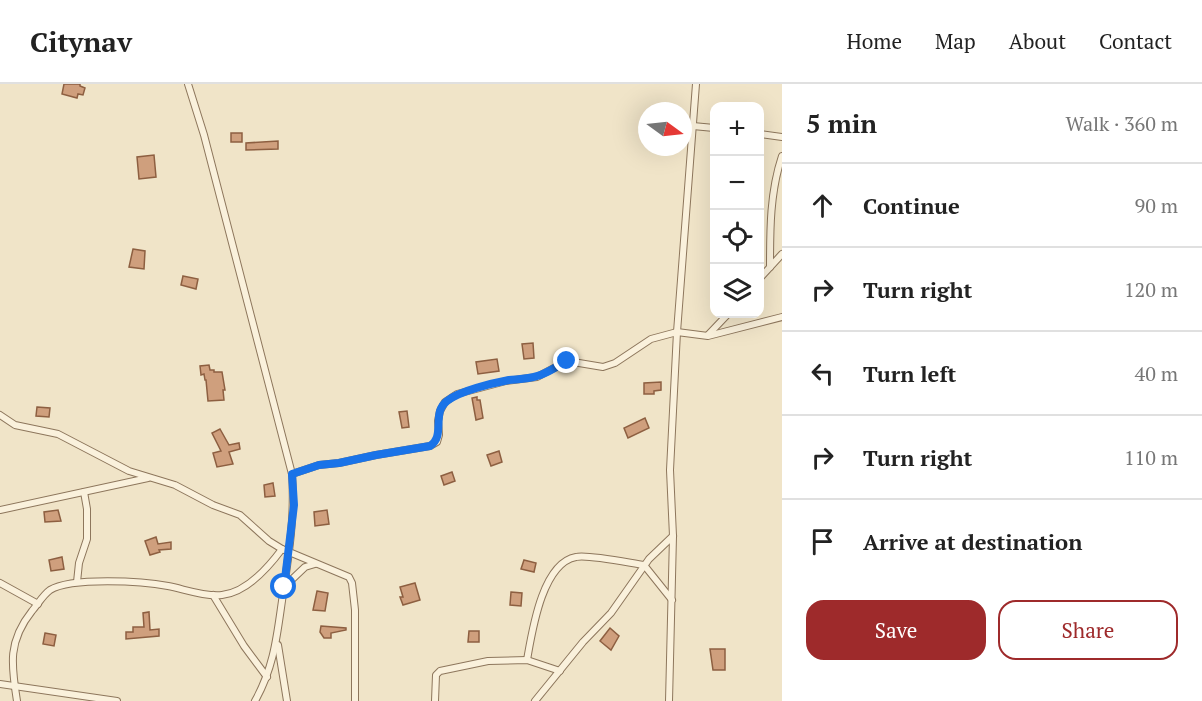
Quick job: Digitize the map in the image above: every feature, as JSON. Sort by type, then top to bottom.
[{"type":"street","points":[[188,84],[207,146],[292,474],[294,505],[278,642],[267,677],[255,701]]},
{"type":"street","points":[[669,701],[673,536],[670,470],[677,332],[696,84]]},
{"type":"street","points":[[693,126],[710,128]]},
{"type":"street","points":[[764,135],[782,137]]},
{"type":"street","points":[[770,267],[775,181],[782,156]]},
{"type":"street","points":[[764,273],[782,254]]},
{"type":"street","points":[[292,474],[319,465],[430,446],[437,442],[440,411],[445,402],[457,394],[506,381],[537,377],[567,361],[603,367],[615,363],[651,339],[677,332],[708,336],[782,317]]},
{"type":"street","points":[[708,336],[724,318]]},
{"type":"street","points":[[0,415],[15,425],[58,434],[108,462],[148,478],[175,485],[206,502],[240,515],[269,541],[282,549],[349,577],[352,583],[355,610],[355,701]]},
{"type":"street","points":[[0,510],[148,478]]},
{"type":"street","points":[[77,582],[79,563],[87,539],[87,509],[84,492]]},
{"type":"street","points":[[535,701],[611,613],[644,565],[673,536]]},
{"type":"street","points":[[17,701],[12,652],[14,640],[50,590],[77,582],[159,585],[213,595],[231,592],[248,584],[271,564],[282,549]]},
{"type":"street","points":[[527,660],[539,605],[552,576],[562,561],[577,556],[644,565],[672,600]]},
{"type":"street","points":[[284,587],[305,567],[315,564]]},
{"type":"street","points":[[0,582],[38,604]]},
{"type":"street","points":[[213,595],[244,646],[267,677]]},
{"type":"street","points":[[278,642],[287,701]]},
{"type":"street","points":[[435,701],[436,675],[440,671],[488,661],[527,660],[560,671]]},
{"type":"street","points":[[0,684],[86,699],[117,701]]},
{"type":"building","points":[[64,84],[80,84],[85,88],[83,95],[78,94],[77,98],[62,94]]},
{"type":"building","points":[[231,133],[242,133],[242,142],[231,142]]},
{"type":"building","points":[[278,141],[278,149],[246,150],[246,143]]},
{"type":"building","points":[[154,155],[156,177],[139,179],[137,157]]},
{"type":"building","points":[[133,249],[145,251],[144,269],[129,267]]},
{"type":"building","points":[[183,276],[198,279],[196,289],[181,285]]},
{"type":"building","points":[[533,343],[534,358],[524,359],[522,344]]},
{"type":"building","points":[[497,359],[499,371],[478,374],[476,362]]},
{"type":"building","points":[[209,365],[210,370],[222,372],[224,400],[208,401],[206,380],[204,374],[201,375],[200,366]]},
{"type":"building","points":[[661,382],[661,390],[654,391],[654,394],[644,394],[644,383]]},
{"type":"building","points":[[477,397],[477,400],[480,400],[483,418],[476,420],[472,398]]},
{"type":"building","points":[[37,407],[50,408],[49,417],[36,416]]},
{"type":"building","points":[[407,411],[409,427],[402,428],[399,412]]},
{"type":"building","points":[[645,418],[649,428],[628,438],[624,428]]},
{"type":"building","points":[[220,429],[229,445],[239,443],[240,449],[229,452],[233,464],[217,467],[213,453],[221,451],[212,433]]},
{"type":"building","points":[[499,451],[502,462],[491,466],[487,455]]},
{"type":"building","points":[[452,472],[455,481],[444,485],[441,476]]},
{"type":"building","points":[[273,483],[275,496],[265,497],[264,485]]},
{"type":"building","points":[[58,510],[61,521],[45,522],[44,512]]},
{"type":"building","points":[[327,510],[329,524],[315,526],[314,512]]},
{"type":"building","points":[[156,537],[158,544],[171,542],[171,549],[159,550],[160,552],[150,555],[145,541]]},
{"type":"building","points":[[62,557],[64,569],[51,571],[49,560]]},
{"type":"building","points":[[524,560],[536,563],[534,572],[521,569]]},
{"type":"building","points":[[415,583],[420,600],[403,605],[400,587]]},
{"type":"building","points":[[317,591],[328,593],[325,611],[313,610]]},
{"type":"building","points":[[511,592],[522,593],[521,606],[510,605]]},
{"type":"building","points":[[149,612],[150,630],[159,629],[159,636],[126,639],[126,632],[133,632],[133,627],[144,627],[143,613]]},
{"type":"building","points":[[321,626],[346,628],[346,630],[331,633],[331,638],[324,638],[320,632]]},
{"type":"building","points":[[610,628],[619,636],[611,650],[600,641]]},
{"type":"building","points":[[469,631],[479,631],[479,642],[468,642]]},
{"type":"building","points":[[45,633],[56,635],[54,646],[43,644]]},
{"type":"building","points":[[710,649],[725,649],[725,670],[713,670]]},
{"type":"route","points":[[284,587],[294,505],[292,474],[319,465],[430,446],[437,442],[440,411],[445,402],[457,394],[506,381],[537,377],[567,361]]}]
